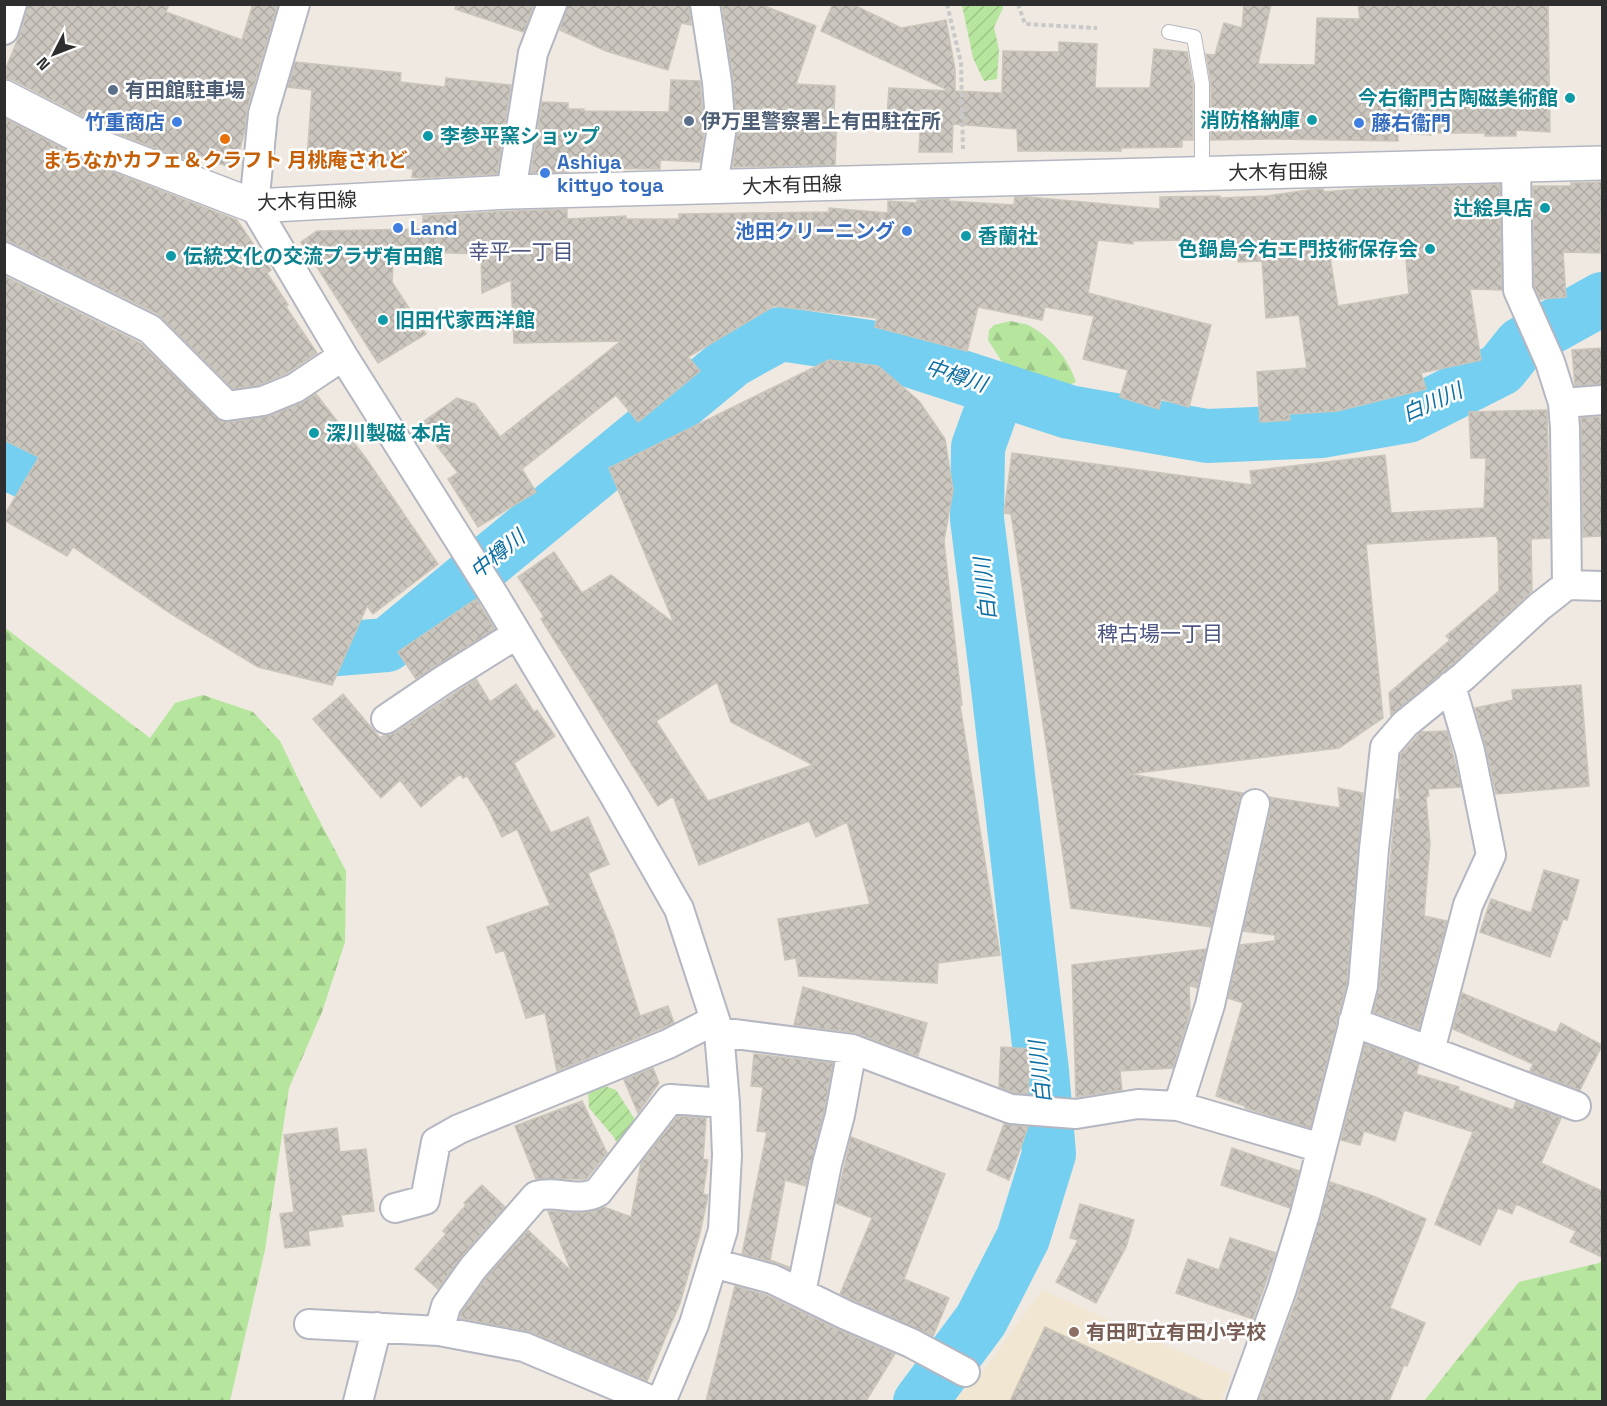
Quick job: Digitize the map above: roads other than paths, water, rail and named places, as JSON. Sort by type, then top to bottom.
[{"type":"main road","name":"大木有田線","points":[[4,97],[105,149],[254,206],[511,192],[1602,163]]},
{"type":"street","points":[[4,30],[12,4]]},
{"type":"street","points":[[295,4],[263,114],[254,206],[343,356],[495,597],[614,795],[679,909],[717,1026],[725,1103],[727,1155],[723,1230],[694,1324],[661,1401]]},
{"type":"street","points":[[511,192],[533,53],[552,4]]},
{"type":"street","points":[[705,4],[717,82],[721,133],[713,187]]},
{"type":"street","points":[[1516,166],[1518,290],[1550,362],[1563,403],[1567,585]]},
{"type":"street","points":[[4,257],[150,329],[227,406],[263,401],[294,388],[343,356]]},
{"type":"street","points":[[1563,403],[1602,400]]},
{"type":"street","points":[[1241,1401],[1286,1279],[1305,1214],[1363,986],[1385,747],[1405,724],[1567,585],[1602,586]]},
{"type":"street","points":[[386,719],[517,634]]},
{"type":"street","points":[[1430,1051],[1468,905],[1491,855],[1470,751],[1451,686]]},
{"type":"street","points":[[1178,1106],[1210,1005],[1255,804]]},
{"type":"street","points":[[1353,1022],[1576,1106]]},
{"type":"street","points":[[395,1208],[425,1200],[436,1142],[481,1120],[717,1026],[852,1049],[1011,1110],[1076,1114],[1138,1104],[1178,1106],[1321,1148]]},
{"type":"street","points":[[801,1293],[852,1049]]},
{"type":"street","points":[[439,1331],[446,1306],[473,1268],[536,1196],[544,1193],[589,1197],[598,1192],[670,1099],[725,1103]]},
{"type":"street","points":[[713,1263],[772,1279],[911,1343],[965,1372]]},
{"type":"street","points":[[309,1324],[439,1331],[524,1347],[655,1401]]},
{"type":"street","points":[[358,1401],[377,1328]]},
{"type":"lane","points":[[1168,32],[1194,37],[1202,84],[1202,174]]},
{"type":"waterway","name":"中樽川","points":[[276,643],[325,650],[387,645],[733,360],[780,334],[869,347],[1069,412],[1207,436],[1322,431],[1408,416],[1501,369],[1521,344],[1602,299]]},
{"type":"waterway","name":"白川川","points":[[920,1402],[981,1320],[1023,1238],[1049,1154],[1042,1071],[977,519],[978,447],[999,389]]},
{"type":"waterway","name":"中樽川","points":[[4,466],[14,466],[96,507]]},
{"type":"place","name":"有田館駐車場","points":[[113,90]]},
{"type":"place","name":"今右衛門古陶磁美術館","points":[[1570,98]]},
{"type":"place","name":"消防格納庫","points":[[1312,120]]},
{"type":"place","name":"伊万里警察署上有田駐在所","points":[[689,121]]},
{"type":"place","name":"竹重商店","points":[[177,122]]},
{"type":"place","name":"藤右衞門","points":[[1359,123]]},
{"type":"place","name":"李参平窯ショップ","points":[[428,136]]},
{"type":"place","name":"まちなかカフェ＆クラフト 月桃庵されど","points":[[225,139]]},
{"type":"place","name":"Ashiya kittyo toya","points":[[545,173]]},
{"type":"place","name":"辻絵具店","points":[[1545,208]]},
{"type":"place","name":"Land","points":[[398,228]]},
{"type":"place","name":"池田クリーニング","points":[[907,231]]},
{"type":"place","name":"香蘭社","points":[[966,236]]},
{"type":"place","name":"色鍋島今右エ門技術保存会","points":[[1430,249]]},
{"type":"place","name":"伝統文化の交流プラザ有田館","points":[[171,256]]},
{"type":"place","name":"旧田代家西洋館","points":[[383,320]]},
{"type":"place","name":"深川製磁 本店","points":[[314,433]]},
{"type":"place","name":"有田町立有田小学校","points":[[1074,1332]]},
{"type":"district","name":"幸平一丁目","points":[[521,251]]},
{"type":"district","name":"稗古場一丁目","points":[[1160,633]]}]
